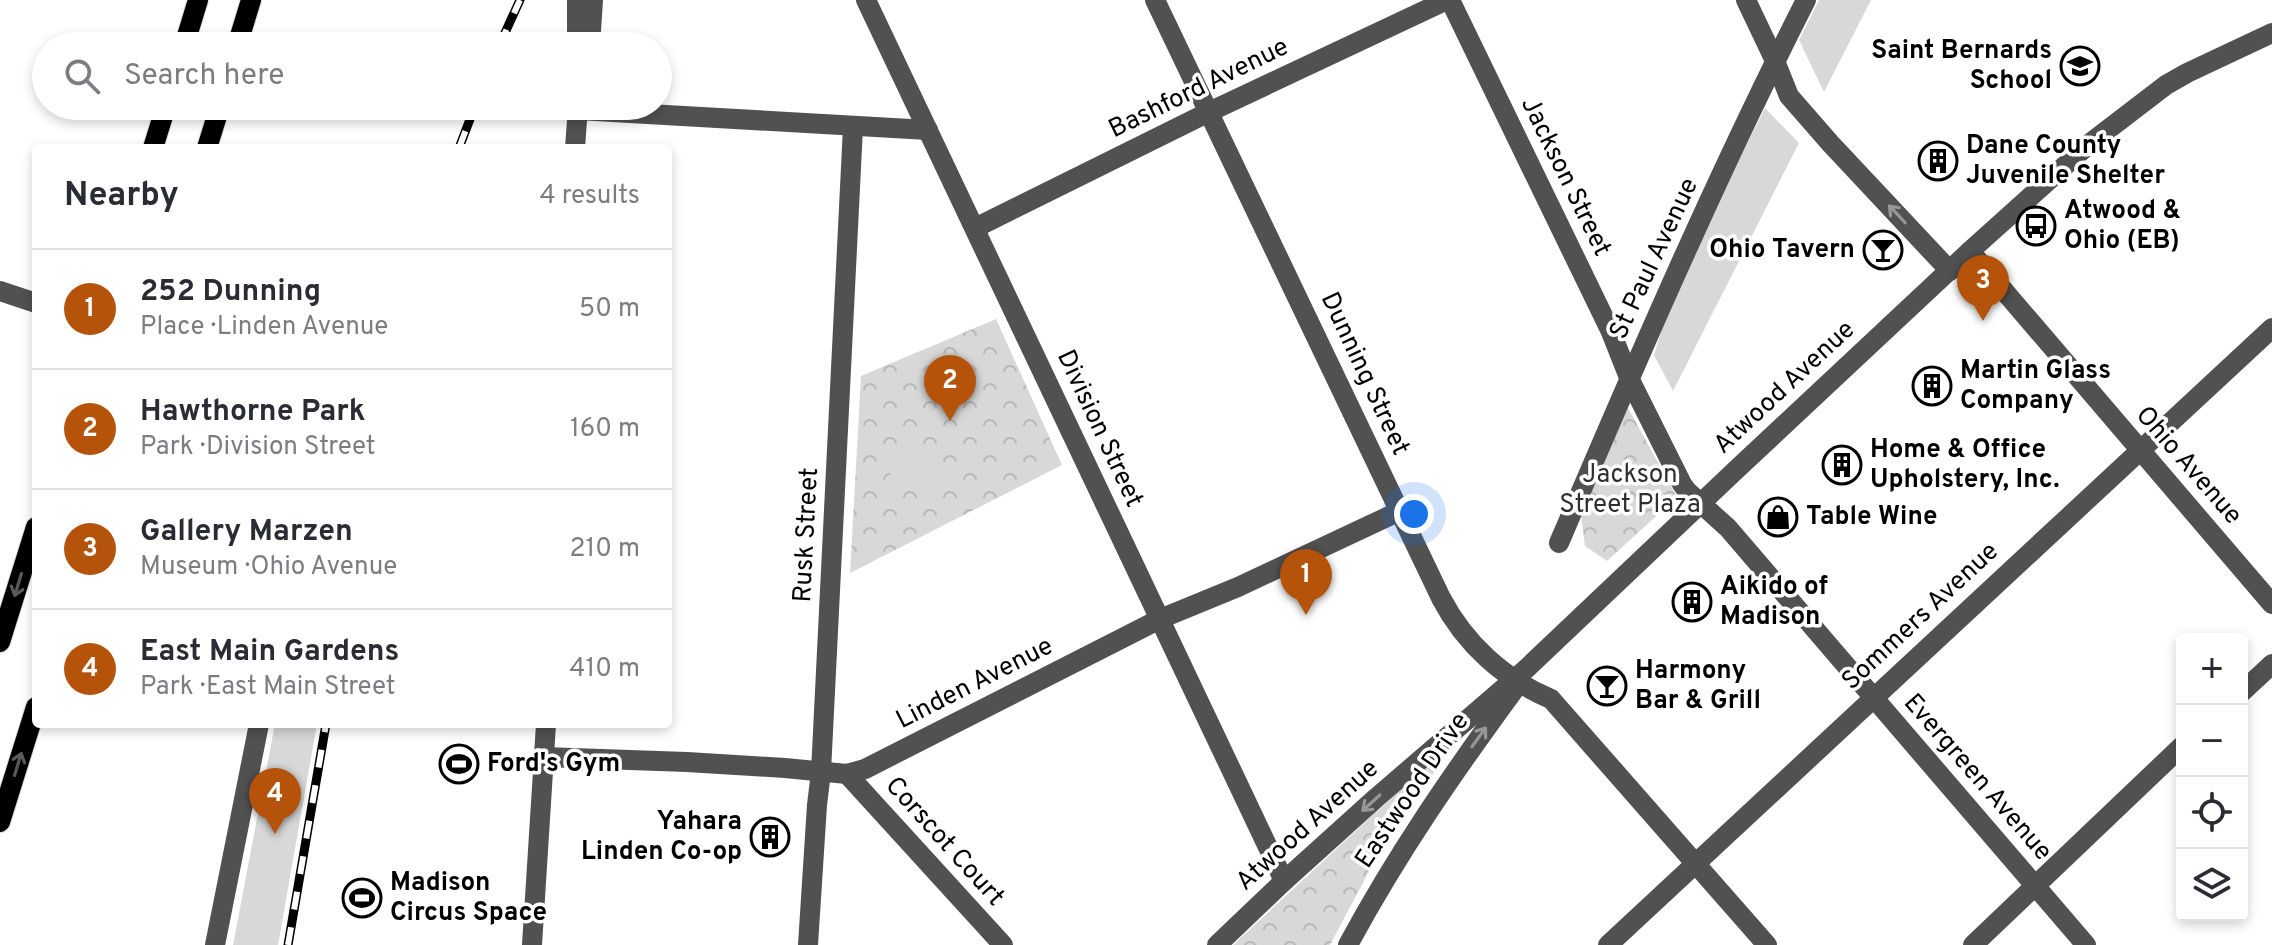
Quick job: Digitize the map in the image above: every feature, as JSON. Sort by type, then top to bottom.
[{"type":"main road","points":[[188,32],[198,0]]},
{"type":"main road","points":[[241,32],[251,0]]},
{"type":"main road","points":[[154,144],[162,120]]},
{"type":"main road","points":[[208,144],[216,120]]},
{"type":"main road","points":[[0,642],[32,540]]},
{"type":"main road","points":[[0,822],[32,720]]},
{"type":"street","points":[[577,0],[577,32]]},
{"type":"street","points":[[591,32],[593,0]]},
{"type":"street","name":"Division Street","points":[[866,0],[1284,881]]},
{"type":"street","name":"Dunning Street","points":[[1155,0],[1441,598],[1462,633],[1478,651],[1551,699],[1767,945]]},
{"type":"street","name":"Bashford Avenue","points":[[975,228],[1209,112],[1448,0]]},
{"type":"street","name":"Jackson Street","points":[[1448,0],[1682,484],[1700,503]]},
{"type":"street","points":[[1746,0],[1789,96],[1950,271]]},
{"type":"street","name":"St Paul Avenue","points":[[1559,543],[1646,338],[1806,0]]},
{"type":"street","name":"Atwood Avenue","points":[[1217,945],[1430,751],[1520,677],[1700,503],[2089,144],[2166,85],[2272,33]]},
{"type":"street","points":[[672,114],[928,130]]},
{"type":"street","points":[[575,144],[577,120]]},
{"type":"street","name":"Rusk Street","points":[[808,945],[821,772],[853,127]]},
{"type":"street","name":"Ohio Avenue","points":[[1970,251],[2272,604]]},
{"type":"street","points":[[0,291],[32,302]]},
{"type":"street","name":"Sommers Avenue","points":[[1608,945],[2272,328]]},
{"type":"street","name":"Evergreen Avenue","points":[[1700,503],[1723,522],[2086,945]]},
{"type":"street","name":"Linden Avenue","points":[[544,757],[687,762],[847,774],[865,769],[1160,619],[1238,587],[1400,511]]},
{"type":"street","points":[[2248,686],[2272,664]]},
{"type":"street","name":"Eastwood Drive","points":[[1348,945],[1380,885],[1441,790],[1520,677]]},
{"type":"street","points":[[215,945],[258,728]]},
{"type":"street","points":[[532,945],[546,728]]},
{"type":"street","points":[[1973,945],[2176,752]]},
{"type":"street","name":"Corscot Court","points":[[847,774],[1003,945]]},
{"type":"green space","points":[[1819,0],[1871,0],[1824,92],[1799,40]]},
{"type":"green space","points":[[1765,108],[1799,143],[1673,391],[1654,355],[1675,287]]},
{"type":"green space","points":[[996,319],[1062,465],[850,573],[861,376]]},
{"type":"green space","name":"Jackson Street Plaza","points":[[1627,406],[1677,497],[1607,561],[1585,546],[1580,507]]},
{"type":"green space","points":[[935,447],[937,483],[891,486],[889,449]]},
{"type":"green space","points":[[274,728],[316,728],[278,945],[233,945]]},
{"type":"green space","points":[[1455,743],[1385,841],[1330,945],[1233,945],[1446,747]]},
{"type":"railway","points":[[505,32],[520,0]]},
{"type":"railway","points":[[461,144],[470,120]]},
{"type":"railway","points":[[288,945],[325,728]]},
{"type":"place","name":"Saint Bernards School","points":[[2080,66]]},
{"type":"place","name":"Dane County Juvenile Shelter","points":[[1938,161]]},
{"type":"place","name":"Atwood & Ohio (EB)","points":[[2036,226]]},
{"type":"place","name":"Ohio Tavern","points":[[1883,250]]},
{"type":"place","name":"Gallery Marzen","points":[[1983,321]]},
{"type":"place","name":"Martin Glass Company","points":[[1932,386]]},
{"type":"place","name":"Hawthorne Park","points":[[950,421]]},
{"type":"place","name":"Home & Office Upholstery, Inc.","points":[[1842,465]]},
{"type":"place","name":"Table Wine","points":[[1778,517]]},
{"type":"place","name":"Aikido of Madison","points":[[1692,602]]},
{"type":"place","name":"252 Dunning","points":[[1306,615]]},
{"type":"place","name":"Harmony Bar & Grill","points":[[1607,686]]},
{"type":"place","name":"Ford's Gym","points":[[459,764]]},
{"type":"place","name":"East Main Gardens","points":[[275,834]]},
{"type":"place","name":"Yahara Linden Co-op","points":[[770,837]]},
{"type":"place","name":"Madison Circus Space","points":[[362,898]]}]
